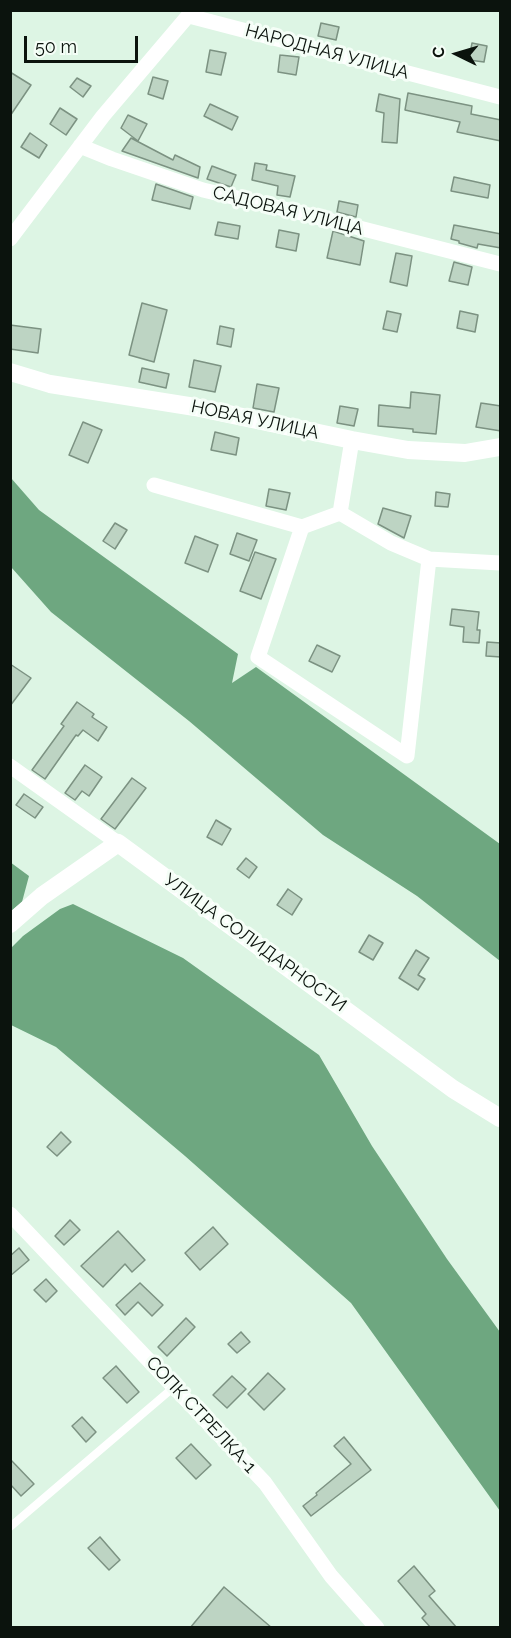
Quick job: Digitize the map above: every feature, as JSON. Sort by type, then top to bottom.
[{"type":"street","name":"НАРОДНАЯ УЛИЦА","points":[[191,13],[501,97]]},
{"type":"street","points":[[10,239],[118,98],[191,13]]},
{"type":"street","name":"САДОВАЯ УЛИЦА","points":[[80,146],[203,190],[501,264]]},
{"type":"street","name":"НОВАЯ УЛИЦА","points":[[10,372],[50,384],[195,407],[408,450],[465,453],[501,447]]},
{"type":"street","points":[[340,513],[352,440]]},
{"type":"street","points":[[154,484],[302,527],[340,513]]},
{"type":"street","points":[[340,513],[391,543],[429,559],[501,563]]},
{"type":"street","points":[[302,527],[258,657],[407,756],[429,559]]},
{"type":"street","name":"УЛИЦА СОЛИДАРНОСТИ","points":[[10,766],[453,1089],[501,1118]]},
{"type":"street","points":[[10,924],[42,896],[118,843]]},
{"type":"street","name":"СОПК СТРЕЛКА-1","points":[[10,1214],[265,1483],[331,1575],[377,1628]]},
{"type":"lane","points":[[10,1527],[174,1387]]},
{"type":"shaded area","points":[[11,478],[39,510],[238,654],[232,683],[256,667],[500,844],[500,961],[417,896],[323,835],[189,721],[51,612],[11,567]]},
{"type":"shaded area","points":[[10,862],[29,876],[22,902],[10,912]]},
{"type":"shaded area","points":[[73,904],[183,958],[319,1055],[372,1146],[447,1259],[500,1332],[500,1511],[351,1303],[185,1156],[56,1047],[11,1025],[11,948],[23,936],[60,909]]},
{"type":"building","points":[[321,23],[339,27],[336,40],[318,36]]},
{"type":"building","points":[[472,43],[487,46],[484,62],[469,60]]},
{"type":"building","points":[[210,50],[226,53],[221,75],[206,72]]},
{"type":"building","points":[[280,55],[299,57],[296,75],[278,72]]},
{"type":"building","points":[[10,72],[31,85],[10,116]]},
{"type":"building","points":[[153,77],[168,81],[163,99],[148,94]]},
{"type":"building","points":[[77,78],[91,86],[83,97],[70,87]]},
{"type":"building","points":[[408,93],[472,106],[471,114],[501,120],[501,141],[457,132],[460,122],[405,110]]},
{"type":"building","points":[[379,94],[400,99],[397,143],[382,142],[384,113],[376,111]]},
{"type":"building","points":[[210,104],[238,117],[232,130],[204,116]]},
{"type":"building","points":[[60,108],[77,119],[66,135],[50,124]]},
{"type":"building","points":[[128,115],[147,124],[138,141],[121,128]]},
{"type":"building","points":[[30,133],[47,145],[39,158],[21,147]]},
{"type":"building","points":[[131,138],[173,160],[175,155],[200,167],[198,178],[122,151]]},
{"type":"building","points":[[255,163],[267,165],[266,170],[295,176],[290,197],[277,195],[278,186],[252,180]]},
{"type":"building","points":[[212,166],[236,175],[231,187],[207,179]]},
{"type":"building","points":[[454,177],[490,185],[488,198],[451,191]]},
{"type":"building","points":[[156,184],[193,197],[190,209],[152,200]]},
{"type":"building","points":[[339,201],[358,205],[356,217],[337,212]]},
{"type":"building","points":[[218,222],[240,226],[238,239],[215,235]]},
{"type":"building","points":[[454,225],[501,234],[501,248],[478,244],[477,248],[459,243],[451,239]]},
{"type":"building","points":[[279,230],[299,234],[296,251],[276,247]]},
{"type":"building","points":[[333,231],[364,241],[360,265],[327,258]]},
{"type":"building","points":[[396,253],[412,256],[407,286],[390,282]]},
{"type":"building","points":[[454,262],[472,267],[468,285],[449,281]]},
{"type":"building","points":[[142,303],[167,310],[154,362],[129,355]]},
{"type":"building","points":[[387,311],[401,314],[397,332],[383,329]]},
{"type":"building","points":[[460,311],[478,315],[475,332],[457,328]]},
{"type":"building","points":[[10,325],[41,329],[38,353],[10,349]]},
{"type":"building","points":[[220,326],[234,329],[231,347],[217,344]]},
{"type":"building","points":[[194,360],[221,366],[215,392],[189,387]]},
{"type":"building","points":[[142,368],[169,374],[166,388],[139,382]]},
{"type":"building","points":[[257,384],[279,388],[274,412],[253,408]]},
{"type":"building","points":[[411,392],[440,395],[436,434],[413,432],[413,429],[378,426],[379,405],[410,408]]},
{"type":"building","points":[[481,403],[501,406],[501,431],[476,427]]},
{"type":"building","points":[[340,406],[358,409],[354,426],[337,423]]},
{"type":"building","points":[[83,422],[102,430],[88,463],[69,455]]},
{"type":"building","points":[[215,432],[239,438],[236,455],[211,450]]},
{"type":"building","points":[[269,489],[290,493],[286,510],[266,506]]},
{"type":"building","points":[[436,492],[450,494],[448,507],[435,506]]},
{"type":"building","points":[[383,508],[411,516],[404,538],[378,524]]},
{"type":"building","points":[[115,523],[127,530],[115,549],[103,541]]},
{"type":"building","points":[[237,533],[257,540],[249,561],[230,554]]},
{"type":"building","points":[[195,536],[218,545],[208,572],[185,563]]},
{"type":"building","points":[[255,552],[276,559],[261,599],[240,591]]},
{"type":"building","points":[[452,609],[479,612],[477,630],[480,630],[479,643],[463,642],[464,627],[450,625]]},
{"type":"building","points":[[487,642],[501,643],[501,657],[486,656]]},
{"type":"building","points":[[317,645],[340,656],[332,672],[309,661]]},
{"type":"building","points":[[10,664],[31,678],[10,706]]},
{"type":"building","points":[[77,702],[94,714],[92,717],[107,727],[98,741],[83,730],[78,736],[76,735],[45,779],[32,770],[64,726],[61,724]]},
{"type":"building","points":[[85,765],[102,777],[89,796],[82,791],[75,800],[65,793]]},
{"type":"building","points":[[132,778],[146,788],[115,829],[101,819]]},
{"type":"building","points":[[24,794],[43,807],[35,818],[16,805]]},
{"type":"building","points":[[216,820],[231,829],[222,845],[207,837]]},
{"type":"building","points":[[246,858],[257,867],[249,878],[237,869]]},
{"type":"building","points":[[288,889],[302,899],[292,915],[277,905]]},
{"type":"building","points":[[369,935],[383,943],[373,960],[359,952]]},
{"type":"building","points":[[416,950],[429,958],[418,975],[425,979],[418,990],[399,978]]},
{"type":"building","points":[[61,1132],[71,1142],[57,1156],[47,1147]]},
{"type":"building","points":[[70,1220],[80,1230],[64,1245],[55,1236]]},
{"type":"building","points":[[213,1227],[228,1244],[200,1270],[185,1253]]},
{"type":"building","points":[[118,1231],[145,1260],[132,1272],[125,1264],[103,1287],[81,1266]]},
{"type":"building","points":[[19,1248],[29,1260],[10,1276],[10,1256]]},
{"type":"building","points":[[46,1279],[57,1291],[46,1302],[34,1290]]},
{"type":"building","points":[[140,1283],[163,1305],[152,1316],[138,1302],[125,1315],[116,1305]]},
{"type":"building","points":[[186,1318],[195,1327],[167,1356],[158,1347]]},
{"type":"building","points":[[241,1332],[250,1342],[237,1353],[228,1344]]},
{"type":"building","points":[[116,1366],[139,1392],[127,1403],[103,1378]]},
{"type":"building","points":[[268,1373],[285,1389],[264,1410],[248,1394]]},
{"type":"building","points":[[232,1376],[246,1389],[227,1408],[213,1395]]},
{"type":"building","points":[[82,1417],[96,1432],[86,1442],[72,1426]]},
{"type":"building","points":[[344,1437],[371,1470],[311,1516],[303,1506],[351,1464],[334,1446]]},
{"type":"building","points":[[191,1444],[211,1465],[196,1479],[176,1458]]},
{"type":"building","points":[[10,1459],[34,1484],[21,1496],[10,1484]]},
{"type":"building","points":[[100,1537],[120,1560],[109,1570],[88,1548]]},
{"type":"building","points":[[414,1566],[435,1591],[429,1596],[457,1628],[431,1628],[422,1618],[426,1614],[398,1581]]},
{"type":"building","points":[[224,1587],[272,1628],[190,1628]]}]
